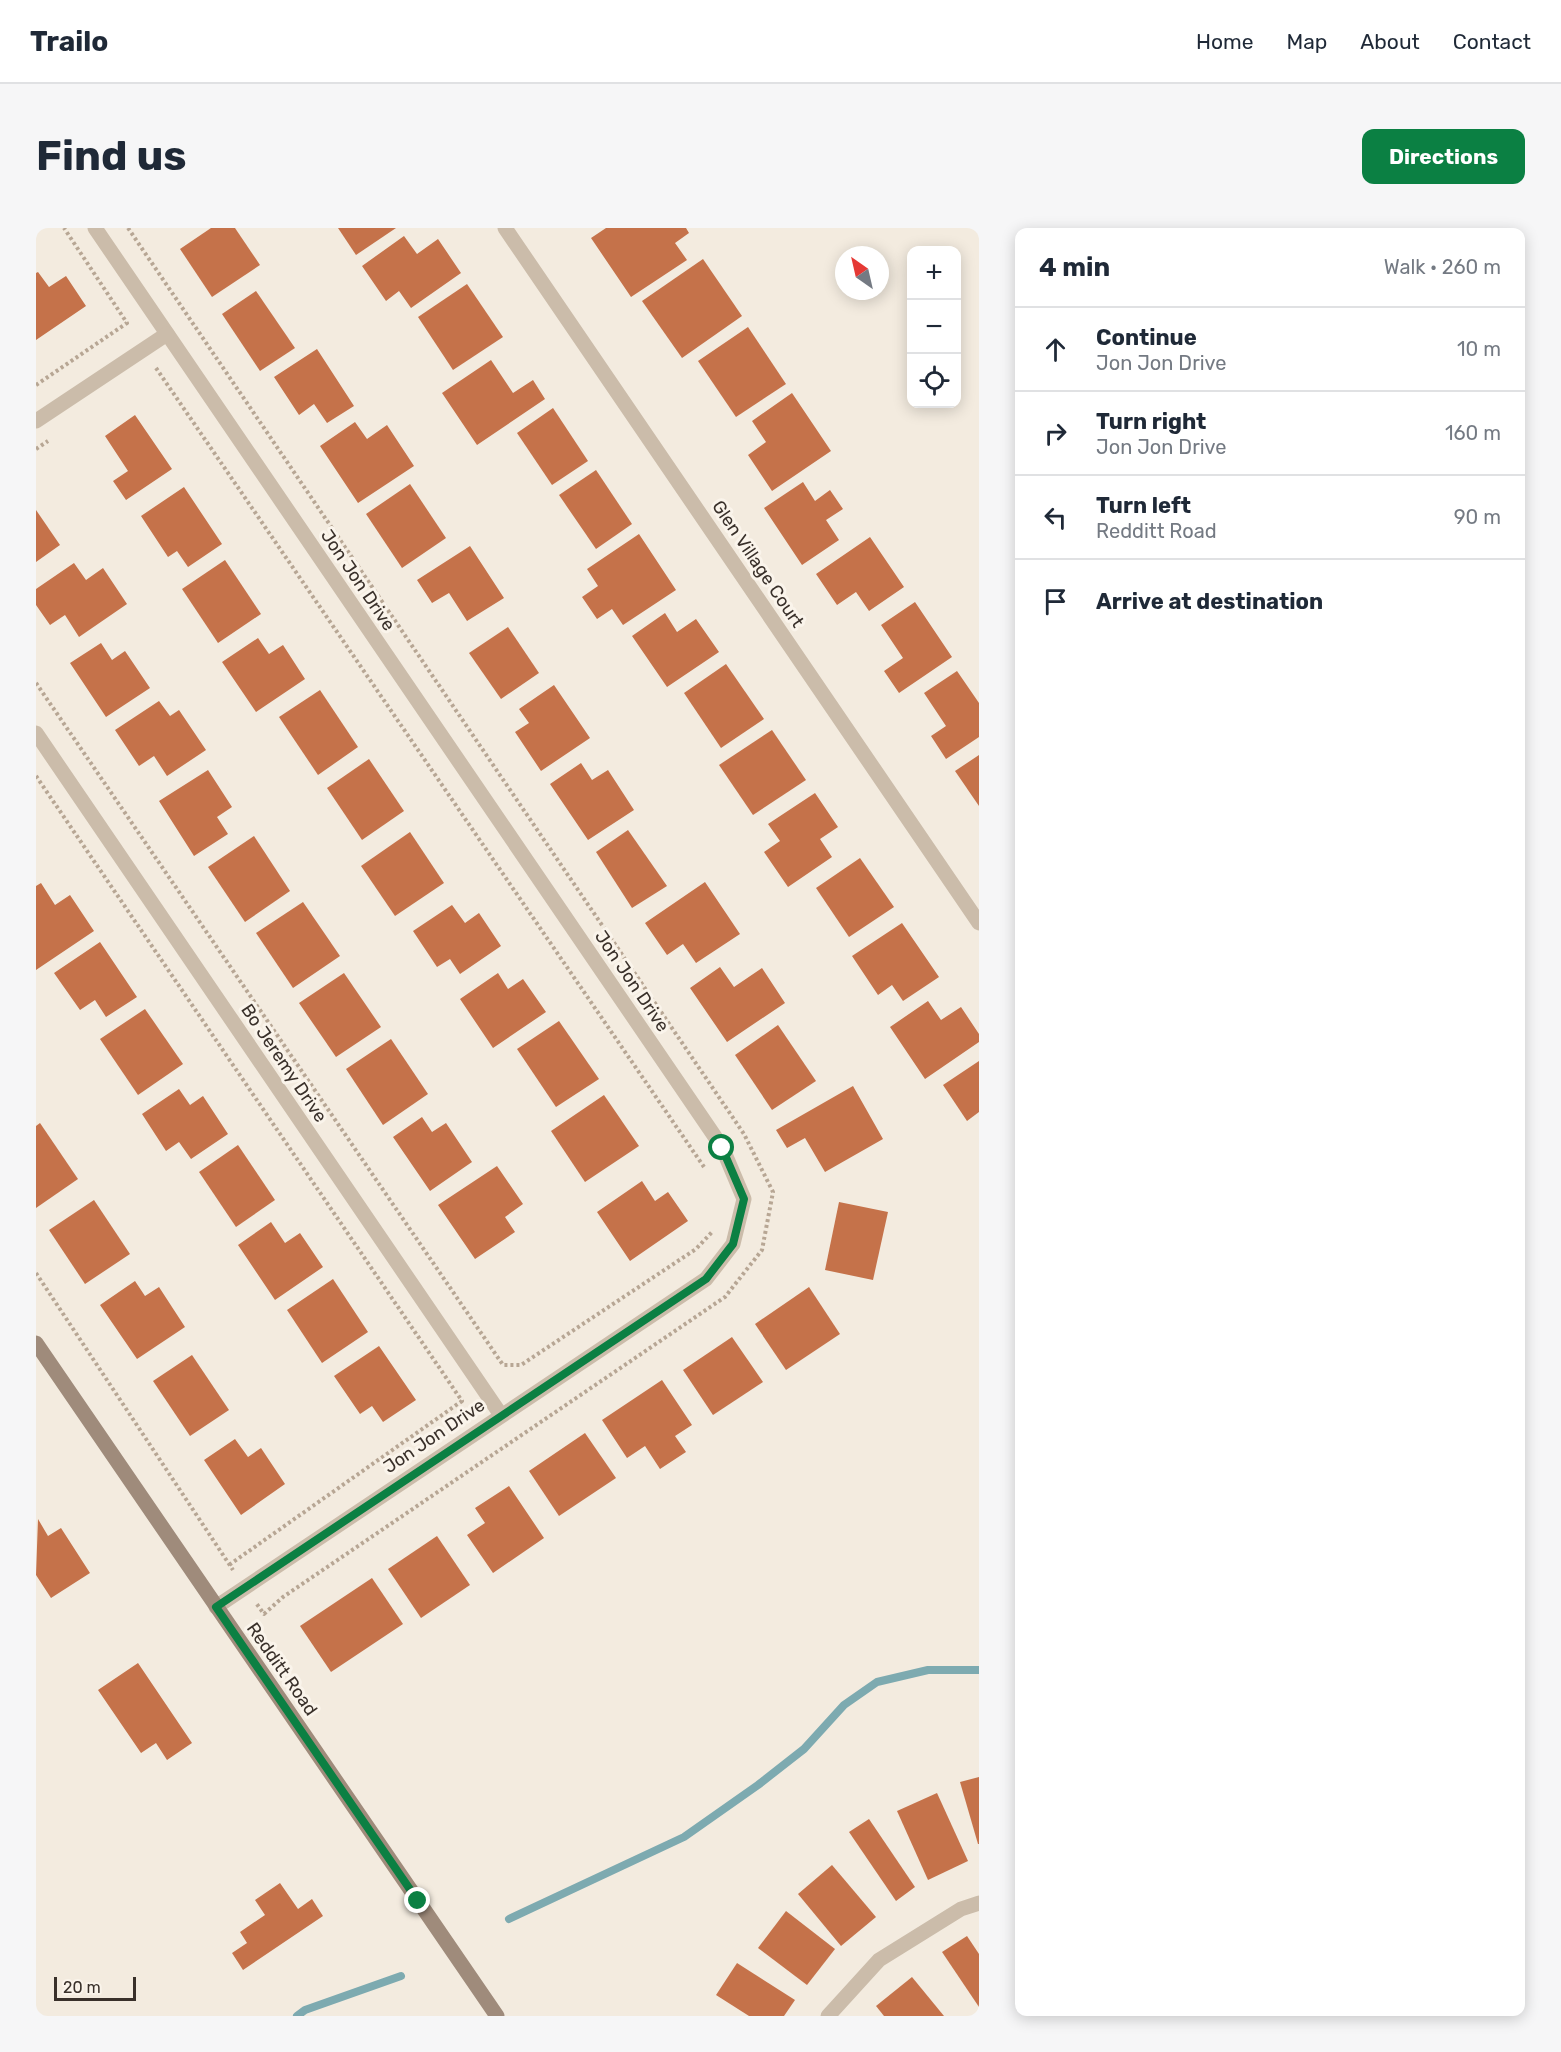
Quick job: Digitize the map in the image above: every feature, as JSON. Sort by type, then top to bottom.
[{"type":"street","name":"Jon Jon Drive","points":[[95,228],[722,1148],[744,1199],[733,1244],[706,1279],[216,1607]]},
{"type":"street","name":"Glen Village Court","points":[[505,228],[979,923]]},
{"type":"street","points":[[36,421],[167,334]]},
{"type":"street","name":"Bo Jeremy Drive","points":[[36,733],[501,1415]]},
{"type":"street","name":"Redditt Road","points":[[36,1343],[497,2016]]},
{"type":"street","points":[[828,2016],[879,1960],[961,1909],[979,1903]]},
{"type":"path","points":[[36,385],[127,323],[64,228]]},
{"type":"path","points":[[36,1273],[264,1614],[283,1597],[725,1297],[762,1250],[773,1192],[744,1134],[128,228]]},
{"type":"path","points":[[148,373],[157,367],[708,1174]]},
{"type":"path","points":[[36,449],[55,436]]},
{"type":"path","points":[[36,683],[502,1365],[521,1365],[696,1249],[715,1229]]},
{"type":"path","points":[[36,776],[462,1401],[229,1564]]},
{"type":"building","points":[[211,228],[235,228],[260,265],[212,297],[180,249]]},
{"type":"building","points":[[338,228],[396,228],[356,255]]},
{"type":"building","points":[[606,228],[686,228],[689,233],[675,243],[687,260],[631,297],[591,238]]},
{"type":"building","points":[[404,236],[417,254],[438,239],[461,273],[411,308],[399,291],[386,301],[362,266]]},
{"type":"building","points":[[703,259],[742,316],[682,358],[642,301]]},
{"type":"building","points":[[38,272],[49,287],[66,276],[86,306],[36,340],[36,273]]},
{"type":"building","points":[[467,284],[503,337],[453,370],[418,317]]},
{"type":"building","points":[[256,291],[295,348],[260,371],[222,314]]},
{"type":"building","points":[[748,327],[786,384],[736,417],[698,361]]},
{"type":"building","points":[[317,349],[354,406],[327,423],[314,404],[299,415],[274,377]]},
{"type":"building","points":[[491,360],[513,393],[533,380],[545,399],[477,445],[442,393]]},
{"type":"building","points":[[792,393],[831,451],[772,491],[748,455],[766,442],[752,421]]},
{"type":"building","points":[[553,408],[588,461],[552,485],[517,433]]},
{"type":"building","points":[[135,415],[172,469],[126,500],[113,481],[128,471],[105,436]]},
{"type":"building","points":[[355,422],[367,439],[387,425],[414,466],[358,503],[320,446]]},
{"type":"building","points":[[596,470],[632,524],[596,549],[559,495]]},
{"type":"building","points":[[803,482],[815,501],[830,490],[843,509],[826,520],[839,540],[802,565],[764,508]]},
{"type":"building","points":[[410,484],[446,538],[402,568],[366,514]]},
{"type":"building","points":[[184,487],[222,544],[188,567],[177,551],[168,557],[141,516]]},
{"type":"building","points":[[36,510],[60,545],[36,562]]},
{"type":"building","points":[[639,534],[676,590],[623,625],[612,609],[597,619],[582,597],[598,586],[587,569]]},
{"type":"building","points":[[870,537],[904,587],[869,611],[856,592],[837,605],[816,574]]},
{"type":"building","points":[[470,546],[504,598],[467,621],[449,593],[432,603],[417,580]]},
{"type":"building","points":[[225,560],[261,614],[218,643],[182,589]]},
{"type":"building","points":[[74,563],[86,580],[103,568],[127,604],[79,637],[65,615],[50,625],[36,605],[36,589]]},
{"type":"building","points":[[915,602],[952,657],[899,693],[884,671],[903,658],[881,625]]},
{"type":"building","points":[[665,613],[677,632],[696,619],[719,652],[667,687],[632,636]]},
{"type":"building","points":[[508,627],[539,673],[501,699],[469,653]]},
{"type":"building","points":[[258,638],[269,654],[283,645],[305,679],[256,712],[222,662]]},
{"type":"building","points":[[101,643],[112,660],[125,651],[150,688],[106,717],[70,663]]},
{"type":"building","points":[[726,664],[764,719],[721,748],[684,693]]},
{"type":"building","points":[[957,671],[979,703],[979,737],[946,759],[931,736],[946,726],[924,693]]},
{"type":"building","points":[[554,685],[590,738],[541,771],[515,732],[529,723],[519,709]]},
{"type":"building","points":[[320,690],[358,747],[318,775],[279,717]]},
{"type":"building","points":[[159,701],[170,716],[179,710],[206,750],[167,776],[154,756],[139,766],[115,730]]},
{"type":"building","points":[[772,730],[806,780],[753,815],[719,765]]},
{"type":"building","points":[[979,755],[979,806],[955,771]]},
{"type":"building","points":[[369,759],[404,811],[362,840],[327,788]]},
{"type":"building","points":[[581,763],[592,780],[608,770],[634,810],[588,840],[550,784]]},
{"type":"building","points":[[208,770],[232,807],[217,817],[228,834],[194,856],[159,801]]},
{"type":"building","points":[[815,793],[838,827],[820,839],[832,857],[788,887],[764,852],[780,841],[768,824]]},
{"type":"building","points":[[628,830],[667,886],[632,908],[596,852]]},
{"type":"building","points":[[410,832],[444,883],[395,916],[361,866]]},
{"type":"building","points":[[254,836],[290,891],[245,922],[208,867]]},
{"type":"building","points":[[860,858],[894,907],[849,937],[816,888]]},
{"type":"building","points":[[705,882],[740,934],[696,963],[683,944],[667,955],[645,923]]},
{"type":"building","points":[[41,883],[55,905],[70,895],[94,931],[36,970],[36,886]]},
{"type":"building","points":[[303,902],[340,956],[293,988],[256,933]]},
{"type":"building","points":[[452,905],[465,923],[479,913],[501,946],[460,974],[450,959],[437,967],[413,931]]},
{"type":"building","points":[[902,923],[939,977],[903,1001],[892,985],[878,995],[852,956]]},
{"type":"building","points":[[100,942],[137,997],[106,1017],[95,1000],[80,1010],[54,973]]},
{"type":"building","points":[[720,967],[734,987],[762,968],[785,1003],[727,1042],[690,988]]},
{"type":"building","points":[[344,973],[381,1027],[336,1057],[299,1003]]},
{"type":"building","points":[[498,973],[508,989],[523,979],[546,1012],[493,1048],[460,999]]},
{"type":"building","points":[[928,1001],[941,1020],[961,1007],[979,1034],[979,1042],[925,1079],[890,1027]]},
{"type":"building","points":[[145,1009],[183,1064],[138,1095],[100,1039]]},
{"type":"building","points":[[559,1021],[599,1079],[556,1107],[517,1049]]},
{"type":"building","points":[[778,1025],[816,1081],[772,1110],[735,1055]]},
{"type":"building","points":[[391,1039],[428,1094],[383,1125],[346,1069]]},
{"type":"building","points":[[979,1061],[979,1112],[967,1121],[943,1085]]},
{"type":"building","points":[[853,1086],[883,1139],[825,1172],[805,1138],[787,1148],[776,1130]]},
{"type":"building","points":[[179,1089],[190,1105],[203,1096],[228,1134],[191,1159],[179,1142],[166,1151],[142,1114]]},
{"type":"building","points":[[604,1095],[639,1146],[585,1182],[551,1131]]},
{"type":"building","points":[[422,1117],[432,1132],[446,1123],[472,1162],[430,1191],[393,1137]]},
{"type":"building","points":[[40,1123],[78,1179],[36,1208],[36,1126]]},
{"type":"building","points":[[238,1145],[275,1200],[236,1227],[199,1172]]},
{"type":"building","points":[[497,1166],[523,1204],[505,1217],[515,1232],[475,1259],[438,1205]]},
{"type":"building","points":[[642,1181],[655,1201],[668,1192],[688,1221],[630,1261],[597,1212]]},
{"type":"building","points":[[94,1200],[130,1254],[85,1284],[49,1230]]},
{"type":"building","points":[[839,1202],[888,1212],[873,1280],[825,1270]]},
{"type":"building","points":[[271,1222],[285,1243],[300,1233],[323,1267],[275,1300],[238,1245]]},
{"type":"building","points":[[333,1279],[368,1332],[322,1363],[287,1310]]},
{"type":"building","points":[[135,1281],[145,1296],[159,1287],[185,1327],[137,1359],[100,1305]]},
{"type":"building","points":[[809,1287],[840,1334],[786,1370],[755,1324]]},
{"type":"building","points":[[732,1337],[763,1382],[713,1415],[683,1370]]},
{"type":"building","points":[[379,1346],[416,1400],[383,1422],[372,1406],[360,1414],[334,1376]]},
{"type":"building","points":[[192,1355],[229,1410],[190,1436],[153,1381]]},
{"type":"building","points":[[662,1380],[692,1425],[675,1436],[686,1452],[660,1469],[645,1446],[627,1458],[602,1420]]},
{"type":"building","points":[[585,1433],[616,1478],[559,1516],[529,1471]]},
{"type":"building","points":[[235,1439],[248,1457],[261,1448],[285,1484],[241,1515],[204,1460]]},
{"type":"building","points":[[509,1486],[544,1538],[493,1573],[467,1535],[485,1523],[475,1508]]},
{"type":"building","points":[[38,1519],[48,1536],[61,1528],[90,1573],[51,1598],[36,1575]]},
{"type":"building","points":[[437,1536],[470,1585],[421,1618],[388,1569]]},
{"type":"building","points":[[372,1578],[403,1624],[331,1672],[300,1626]]},
{"type":"building","points":[[138,1663],[192,1743],[167,1760],[156,1743],[141,1753],[98,1690]]},
{"type":"building","points":[[979,1777],[979,1844],[978,1844],[960,1782]]},
{"type":"building","points":[[937,1793],[968,1861],[928,1880],[897,1811]]},
{"type":"building","points":[[869,1819],[915,1887],[896,1901],[849,1832]]},
{"type":"building","points":[[832,1865],[876,1917],[841,1946],[798,1894]]},
{"type":"building","points":[[280,1883],[298,1909],[312,1899],[323,1916],[243,1970],[232,1953],[247,1943],[240,1932],[265,1915],[255,1900]]},
{"type":"building","points":[[786,1911],[835,1949],[807,1985],[758,1948]]},
{"type":"building","points":[[967,1936],[979,1954],[979,2007],[942,1952]]},
{"type":"building","points":[[737,1963],[795,2000],[784,2016],[749,2016],[716,1995]]},
{"type":"building","points":[[912,1977],[944,2016],[884,2016],[876,2006]]},
{"type":"waterway","points":[[509,1919],[684,1837],[758,1785],[804,1749],[844,1705],[877,1682],[928,1670],[979,1670]]},
{"type":"waterway","points":[[297,2016],[305,2010],[401,1976]]},
{"type":"route","points":[[418,1901],[216,1607],[706,1279],[733,1244],[744,1199],[722,1148]]}]
